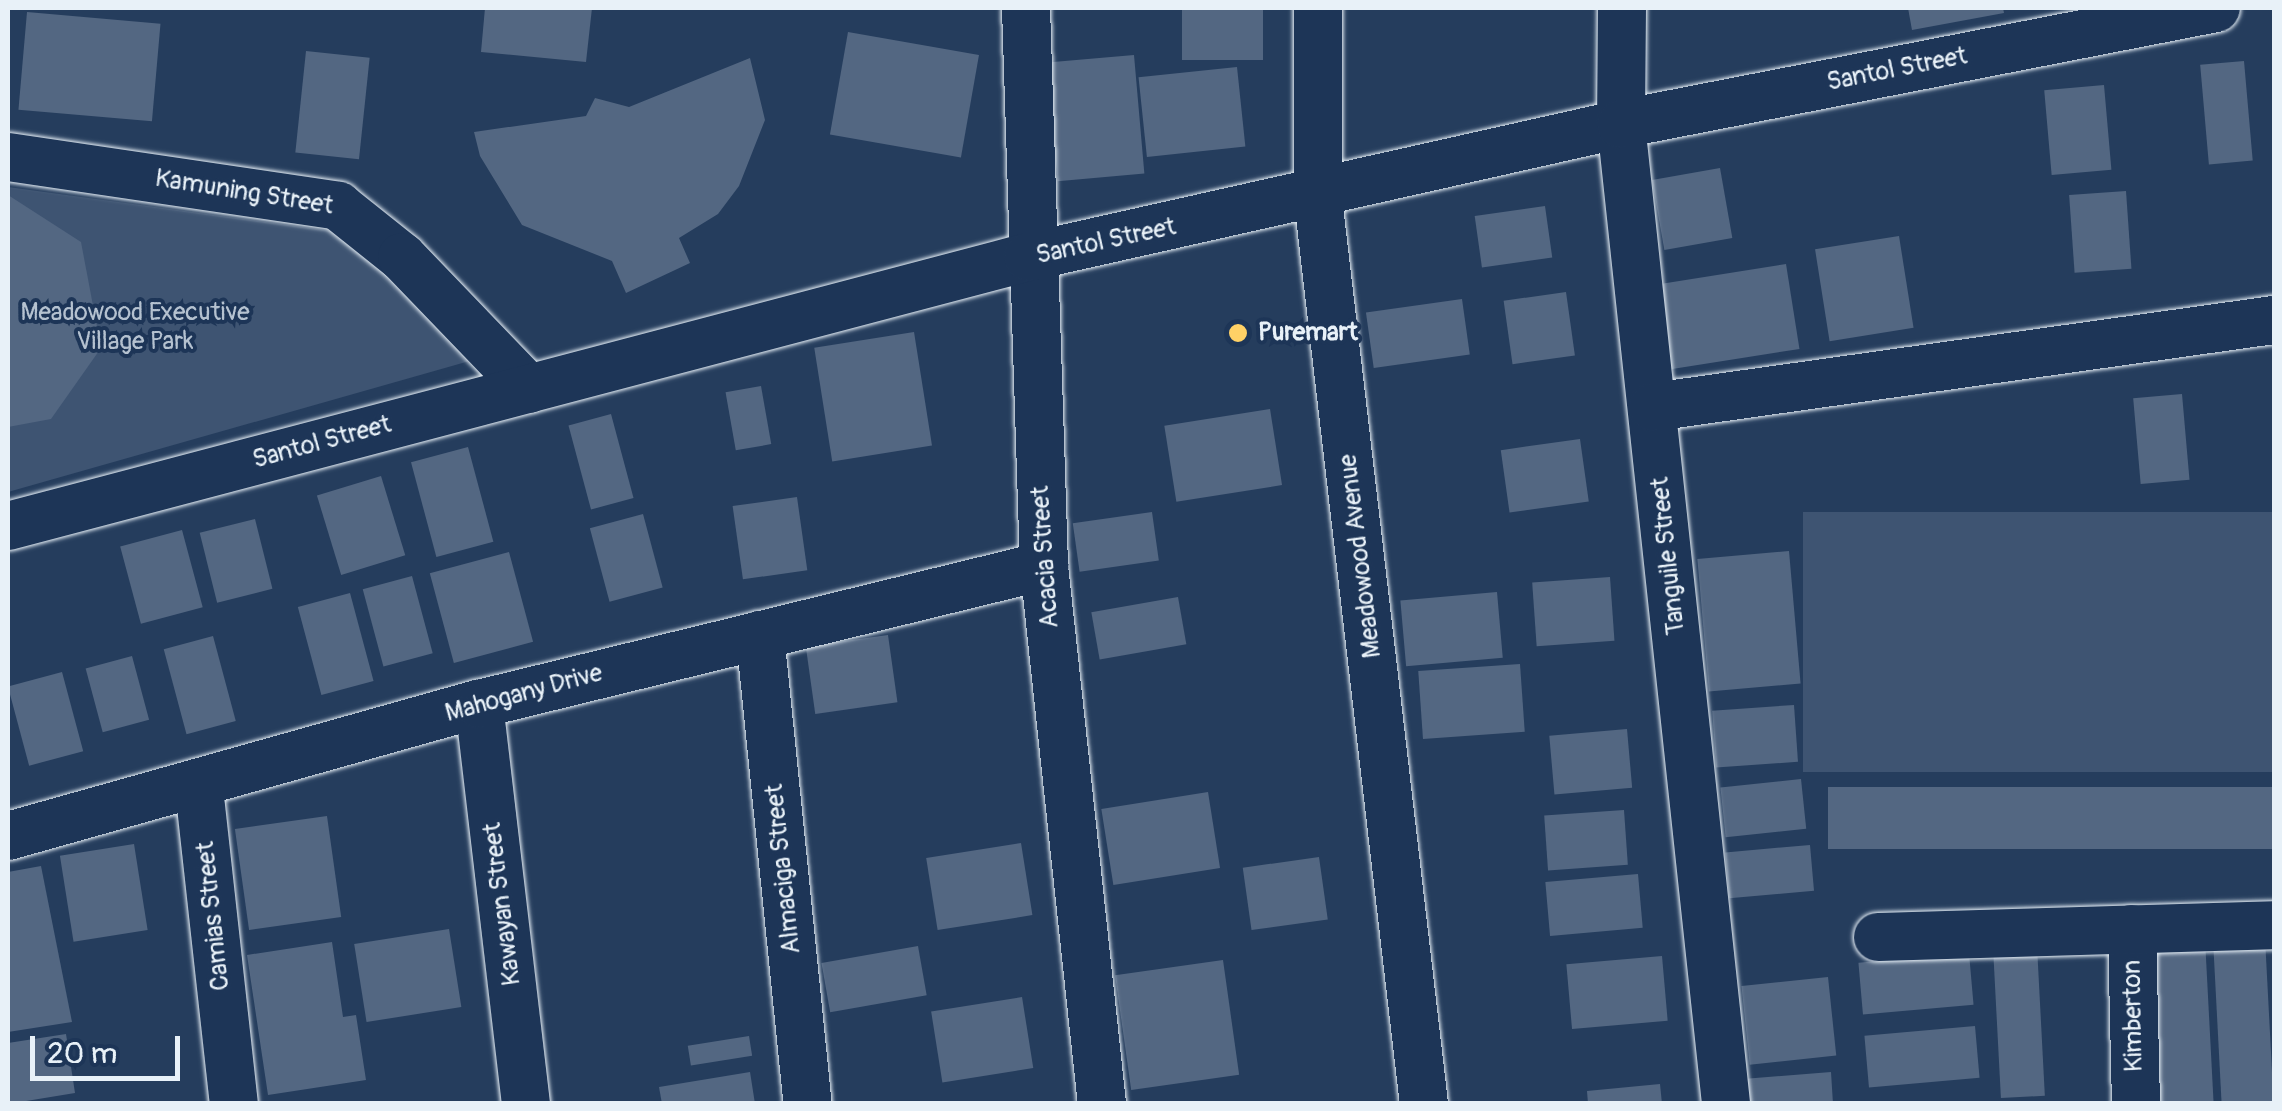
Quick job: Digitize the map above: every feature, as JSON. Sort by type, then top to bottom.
[{"type":"street","name":"Acacia Street","points":[[1026,8],[1028,257],[1044,566],[1102,1104]]},
{"type":"street","name":"Meadowood Avenue","points":[[1318,8],[1318,198],[1424,1104]]},
{"type":"street","name":"Tanguile Street","points":[[1622,8],[1621,124],[1726,1104]]},
{"type":"street","name":"Santol Street","points":[[8,526],[1028,257],[1318,198],[1621,124],[2216,8]]},
{"type":"street","name":"Kamuning Street","points":[[8,157],[338,206],[402,257],[528,389]]},
{"type":"street","points":[[1654,407],[2274,320]]},
{"type":"street","name":"Mahogany Drive","points":[[8,836],[199,788],[479,704],[1044,566]]},
{"type":"street","name":"Almaciga Street","points":[[760,635],[808,1104]]},
{"type":"street","name":"Kawayan Street","points":[[479,704],[526,1104]]},
{"type":"street","name":"Camias Street","points":[[199,788],[234,1104]]},
{"type":"street","points":[[1878,937],[2274,925]]},
{"type":"street","name":"Kimberton","points":[[2132,930],[2136,1104]]},
{"type":"green space","name":"Meadowood Executive Village Park","points":[[8,187],[375,237],[473,360],[8,492]]},
{"type":"green space","points":[[1803,512],[2274,512],[2274,772],[1803,772]]},
{"type":"building","points":[[485,8],[592,8],[586,62],[481,52]]},
{"type":"building","points":[[1182,8],[1263,8],[1263,60],[1182,60]]},
{"type":"building","points":[[1908,8],[2003,8],[2004,13],[1912,30]]},
{"type":"building","points":[[27,12],[160,24],[152,121],[18,110]]},
{"type":"building","points":[[848,32],[979,55],[961,158],[830,134]]},
{"type":"building","points":[[306,51],[370,58],[359,159],[295,152]]},
{"type":"building","points":[[1134,55],[1144,174],[1058,181],[1047,63]]},
{"type":"building","points":[[750,58],[765,120],[739,186],[718,214],[679,238],[690,263],[626,293],[612,261],[522,225],[480,156],[474,132],[586,116],[595,98],[629,107]]},
{"type":"building","points":[[2244,61],[2253,161],[2209,164],[2200,65]]},
{"type":"building","points":[[1237,67],[1245,147],[1147,157],[1139,77]]},
{"type":"building","points":[[2104,85],[2111,170],[2052,175],[2044,90]]},
{"type":"building","points":[[1720,168],[1732,238],[1664,250],[1652,180]]},
{"type":"building","points":[[2126,191],[2131,269],[2075,273],[2069,195]]},
{"type":"building","points":[[8,195],[81,242],[101,348],[51,419],[8,427]]},
{"type":"building","points":[[1545,206],[1552,257],[1482,267],[1475,216]]},
{"type":"building","points":[[1899,236],[1914,328],[1830,341],[1815,249]]},
{"type":"building","points":[[1786,264],[1799,349],[1669,370],[1656,285]]},
{"type":"building","points":[[1566,292],[1575,355],[1513,364],[1504,301]]},
{"type":"building","points":[[1462,299],[1470,354],[1374,368],[1366,312]]},
{"type":"building","points":[[914,332],[932,446],[832,461],[814,348]]},
{"type":"building","points":[[761,386],[771,444],[736,450],[726,392]]},
{"type":"building","points":[[2182,394],[2189,480],[2141,484],[2133,398]]},
{"type":"building","points":[[1270,409],[1282,485],[1176,502],[1164,426]]},
{"type":"building","points":[[611,414],[634,498],[591,509],[568,425]]},
{"type":"building","points":[[1580,439],[1589,501],[1510,513],[1501,450]]},
{"type":"building","points":[[468,447],[493,542],[436,557],[411,462]]},
{"type":"building","points":[[381,476],[405,555],[341,575],[317,496]]},
{"type":"building","points":[[797,497],[807,570],[743,579],[733,506]]},
{"type":"building","points":[[1152,512],[1159,561],[1080,572],[1073,523]]},
{"type":"building","points":[[643,514],[663,587],[610,602],[590,528]]},
{"type":"building","points":[[255,519],[272,589],[217,603],[200,533]]},
{"type":"building","points":[[182,530],[203,607],[141,624],[120,547]]},
{"type":"building","points":[[1789,551],[1801,683],[1709,692],[1697,559]]},
{"type":"building","points":[[509,552],[533,642],[454,663],[430,573]]},
{"type":"building","points":[[412,576],[433,653],[383,666],[363,589]]},
{"type":"building","points":[[1610,577],[1614,641],[1537,646],[1532,582]]},
{"type":"building","points":[[1497,592],[1503,658],[1406,666],[1400,600]]},
{"type":"building","points":[[350,593],[374,681],[321,695],[298,607]]},
{"type":"building","points":[[1178,597],[1186,644],[1100,660],[1091,612]]},
{"type":"building","points":[[888,635],[897,702],[815,714],[806,647]]},
{"type":"building","points":[[213,636],[236,721],[187,734],[164,649]]},
{"type":"building","points":[[132,656],[149,720],[103,732],[86,668]]},
{"type":"building","points":[[1520,664],[1525,732],[1423,739],[1418,671]]},
{"type":"building","points":[[62,672],[83,751],[29,766],[8,686]]},
{"type":"building","points":[[1794,705],[1798,762],[1716,768],[1712,711]]},
{"type":"building","points":[[1627,729],[1632,788],[1554,795],[1549,736]]},
{"type":"building","points":[[1801,779],[1806,829],[1726,837],[1720,787]]},
{"type":"building","points":[[1828,787],[2274,787],[2274,849],[1828,849]]},
{"type":"building","points":[[1208,792],[1220,868],[1113,885],[1101,809]]},
{"type":"building","points":[[1624,810],[1628,865],[1548,870],[1544,816]]},
{"type":"building","points":[[327,816],[341,917],[249,930],[235,829]]},
{"type":"building","points":[[1021,843],[1032,915],[938,930],[926,858]]},
{"type":"building","points":[[134,844],[148,930],[74,942],[60,856]]},
{"type":"building","points":[[1810,845],[1814,891],[1729,898],[1725,852]]},
{"type":"building","points":[[1319,857],[1328,919],[1252,930],[1243,868]]},
{"type":"building","points":[[41,866],[72,1022],[8,1032],[8,872]]},
{"type":"building","points":[[1638,874],[1643,928],[1550,936],[1545,882]]},
{"type":"building","points":[[449,929],[461,1007],[367,1022],[354,944]]},
{"type":"building","points":[[2265,938],[2274,1104],[2222,1104],[2213,941]]},
{"type":"building","points":[[2205,939],[2214,1104],[2161,1104],[2152,942]]},
{"type":"building","points":[[332,942],[343,1017],[356,1015],[366,1080],[268,1095],[247,955]]},
{"type":"building","points":[[918,946],[927,995],[830,1012],[821,963]]},
{"type":"building","points":[[2037,946],[2045,1096],[2001,1098],[1993,948]]},
{"type":"building","points":[[1969,953],[1974,1005],[1863,1014],[1858,963]]},
{"type":"building","points":[[1662,956],[1668,1021],[1572,1029],[1566,964]]},
{"type":"building","points":[[1223,960],[1239,1075],[1131,1090],[1115,975]]},
{"type":"building","points":[[1828,977],[1836,1056],[1750,1065],[1741,986]]},
{"type":"building","points":[[1022,997],[1033,1068],[942,1083],[931,1011]]},
{"type":"building","points":[[1975,1026],[1980,1078],[1869,1087],[1864,1036]]},
{"type":"building","points":[[66,1034],[75,1093],[8,1104],[8,1043]]},
{"type":"building","points":[[749,1036],[752,1056],[691,1065],[688,1046]]},
{"type":"building","points":[[750,1072],[755,1104],[662,1104],[659,1087]]},
{"type":"building","points":[[1831,1072],[1833,1104],[1745,1104],[1743,1079]]},
{"type":"building","points":[[1660,1084],[1662,1104],[1588,1104],[1587,1091]]},
{"type":"place","name":"Puremart","points":[[1238,333]]}]
